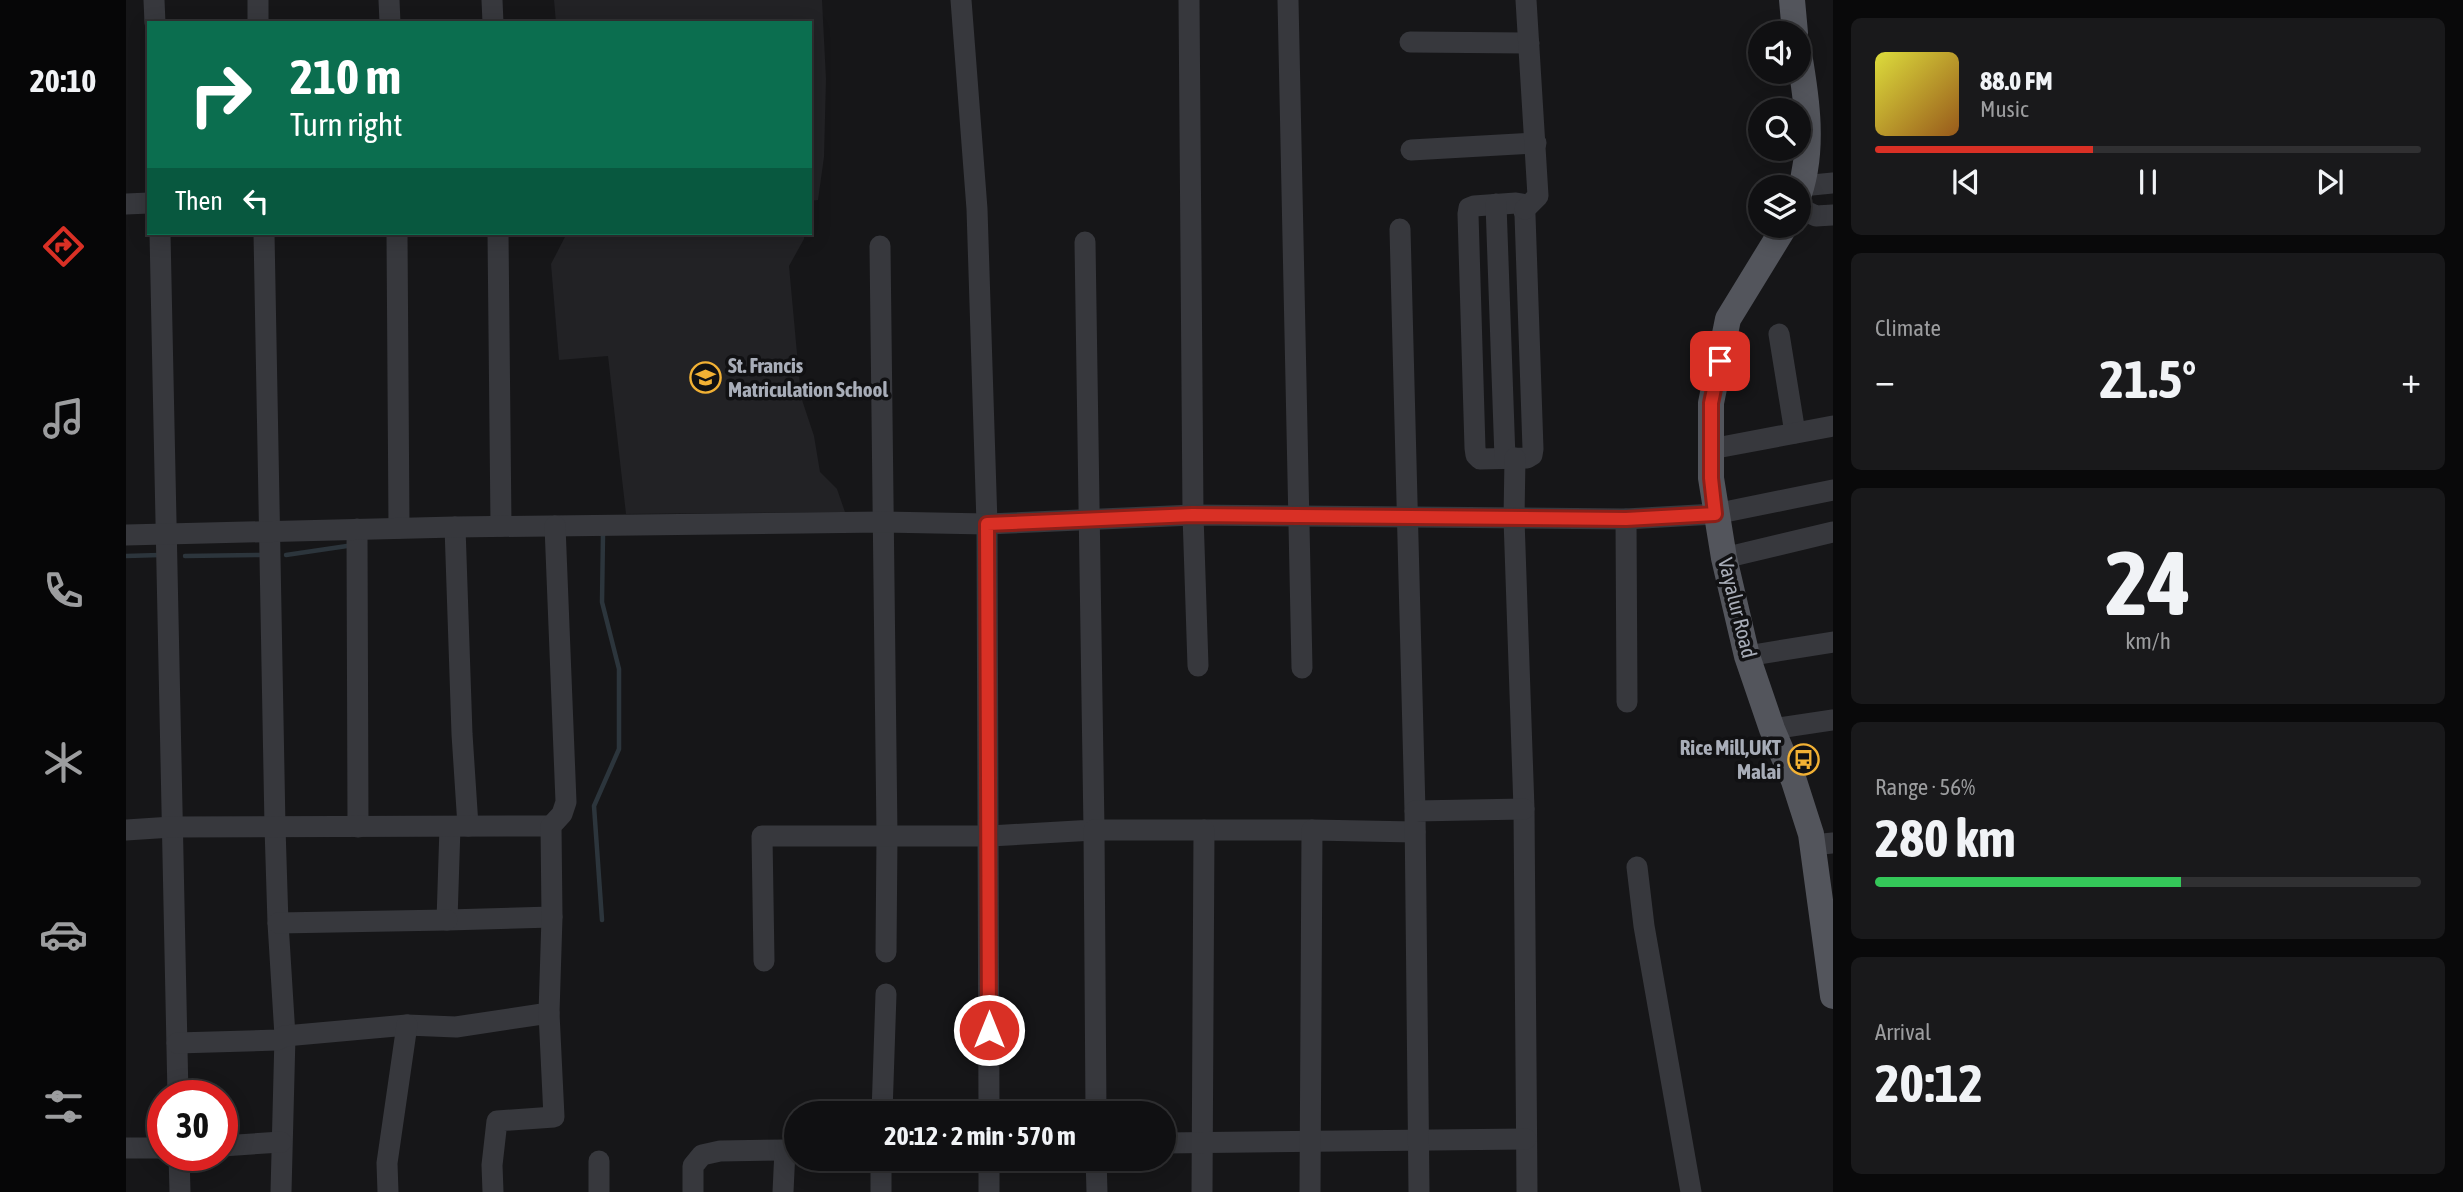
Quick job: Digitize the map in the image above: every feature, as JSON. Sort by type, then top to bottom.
[{"type":"main road","points":[[1792,0],[1794,21]]},
{"type":"main road","points":[[1802,84],[1808,136],[1805,175]]},
{"type":"main road","name":"Vayalur Road","points":[[1778,238],[1728,319],[1711,403],[1715,514],[1747,656],[1811,834],[1823,844],[1833,996]]},
{"type":"street","points":[[155,0],[155,21]]},
{"type":"street","points":[[258,0],[258,21]]},
{"type":"street","points":[[389,0],[390,21]]},
{"type":"street","points":[[492,0],[493,21]]},
{"type":"street","points":[[961,0],[977,209],[987,524],[989,1101]]},
{"type":"street","points":[[1189,0],[1192,515],[1198,666]]},
{"type":"street","points":[[1288,0],[1302,668]]},
{"type":"street","points":[[1525,209],[1538,196],[1526,0]]},
{"type":"street","points":[[1410,42],[1529,43]]},
{"type":"street","points":[[1411,150],[1536,144]]},
{"type":"street","points":[[1811,192],[1833,183]]},
{"type":"street","points":[[126,204],[147,204]]},
{"type":"street","points":[[1496,204],[1514,519],[1524,809],[1527,1192]]},
{"type":"street","points":[[1496,204],[1522,204],[1525,209],[1533,449],[1532,455],[1527,458],[1480,459],[1475,448],[1468,214],[1469,208],[1474,205],[1496,204]]},
{"type":"street","points":[[1811,210],[1816,216],[1833,215]]},
{"type":"street","points":[[1400,229],[1416,811],[1419,1192]]},
{"type":"street","points":[[160,235],[169,535],[178,1080]]},
{"type":"street","points":[[264,235],[275,827],[285,1036],[281,1192]]},
{"type":"street","points":[[397,235],[399,528]]},
{"type":"street","points":[[498,235],[501,526]]},
{"type":"street","points":[[1085,243],[1096,1101]]},
{"type":"street","points":[[880,246],[886,952]]},
{"type":"street","points":[[1779,334],[1795,433]]},
{"type":"street","points":[[1711,449],[1833,426]]},
{"type":"street","points":[[126,536],[501,526],[883,522],[987,524],[1192,515],[1626,519],[1715,514],[1833,490]]},
{"type":"street","points":[[1626,519],[1627,702]]},
{"type":"street","points":[[493,1192],[492,1165],[497,1121],[554,1117],[549,1013],[551,826],[562,814],[566,802],[555,526]]},
{"type":"street","points":[[447,920],[459,826],[462,734],[455,527]]},
{"type":"street","points":[[357,529],[358,827]]},
{"type":"street","points":[[1724,558],[1833,533]]},
{"type":"street","points":[[1747,656],[1833,642]]},
{"type":"street","points":[[1772,729],[1833,720]]},
{"type":"street","points":[[1416,811],[1524,809]]},
{"type":"street","points":[[126,830],[172,827],[551,826]]},
{"type":"street","points":[[764,961],[762,836],[990,835],[1094,830],[1415,832]]},
{"type":"street","points":[[1202,1192],[1204,830]]},
{"type":"street","points":[[1310,1192],[1312,830]]},
{"type":"street","points":[[1637,867],[1644,926],[1691,1192]]},
{"type":"street","points":[[278,923],[552,917]]},
{"type":"street","points":[[882,1101],[886,993]]},
{"type":"street","points":[[177,1043],[277,1040],[285,1036],[407,1025],[456,1027],[549,1013]]},
{"type":"street","points":[[388,1192],[387,1163],[407,1025]]},
{"type":"street","points":[[1176,1143],[1527,1139]]},
{"type":"street","points":[[238,1145],[281,1142]]},
{"type":"street","points":[[126,1148],[147,1148]]},
{"type":"street","points":[[693,1192],[693,1166],[702,1155],[720,1151],[784,1150]]},
{"type":"street","points":[[599,1161],[599,1192]]},
{"type":"street","points":[[179,1171],[180,1192]]},
{"type":"street","points":[[783,1192],[786,1171]]},
{"type":"street","points":[[881,1171],[881,1192]]},
{"type":"street","points":[[989,1171],[989,1192]]},
{"type":"street","points":[[1096,1171],[1097,1192]]},
{"type":"shaded area","points":[[554,0],[822,0],[826,79],[824,157],[818,200],[812,201],[812,21],[556,21]]},
{"type":"shaded area","name":"St. Francis Matriculation School","points":[[566,235],[804,235],[789,266],[801,397],[814,436],[820,472],[837,489],[845,512],[626,514],[608,356],[559,360],[551,264]]},
{"type":"waterway","points":[[601,534],[602,602],[619,669],[619,749],[594,806],[602,920]]},
{"type":"waterway","points":[[286,555],[347,546]]},
{"type":"waterway","points":[[126,556],[160,555]]},
{"type":"waterway","points":[[185,556],[260,555]]},
{"type":"place","name":"St. Francis Matriculation School","points":[[705,378]]},
{"type":"place","name":"Rice Mill,UKT Malai","points":[[1804,760]]},
{"type":"route","points":[[989,1030],[987,524],[1192,515],[1626,519],[1715,514],[1711,478],[1711,403],[1720,361]]}]
